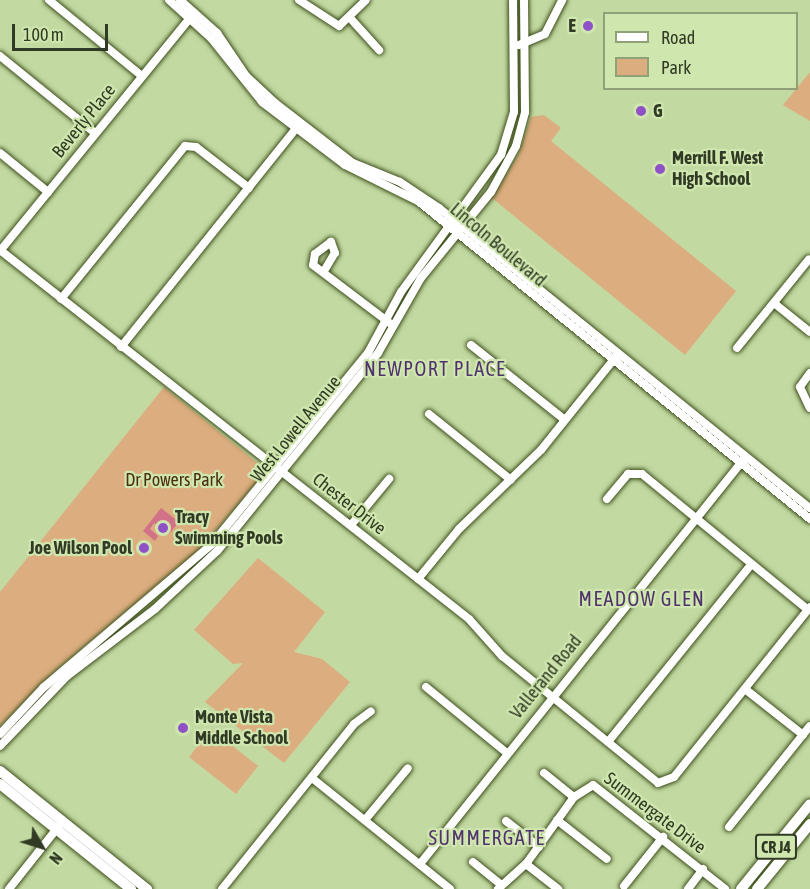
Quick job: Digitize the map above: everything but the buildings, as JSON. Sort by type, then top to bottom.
[{"type":"main road","points":[[0,771],[60,825],[139,888]]},
{"type":"main road","points":[[0,784],[60,825]]},
{"type":"main road","name":"CR J4","points":[[741,889],[810,804]]},
{"type":"main road","name":"CR J4","points":[[757,889],[810,824]]},
{"type":"street","points":[[49,0],[142,76]]},
{"type":"street","name":"Lincoln Boulevard","points":[[168,0],[193,15]]},
{"type":"street","name":"Lincoln Boulevard","points":[[180,0],[245,85],[298,126],[353,163],[400,182],[743,460],[810,519]]},
{"type":"street","points":[[299,0],[321,18],[339,26],[351,19],[366,0]]},
{"type":"street","name":"West Lowell Avenue","points":[[0,734],[44,687],[180,577],[279,471],[368,353],[386,321],[452,224],[492,172],[507,137],[516,90],[513,0]]},
{"type":"street","name":"West Lowell Avenue","points":[[0,746],[67,676],[185,583],[279,471],[394,326],[421,278],[492,192],[516,146],[526,105],[524,0]]},
{"type":"street","points":[[513,46],[524,45],[545,34],[562,0]]},
{"type":"street","name":"Beverly Place","points":[[0,250],[193,15]]},
{"type":"street","points":[[351,19],[379,50]]},
{"type":"street","points":[[0,56],[95,133]]},
{"type":"street","points":[[121,347],[298,126]]},
{"type":"street","points":[[61,299],[184,147],[196,147],[249,188]]},
{"type":"street","points":[[0,153],[48,192]]},
{"type":"street","points":[[324,271],[336,248],[331,242],[311,261],[394,326]]},
{"type":"street","name":"Chester Drive","points":[[0,250],[418,579],[551,696],[658,783],[670,781],[745,689]]},
{"type":"street","points":[[737,348],[809,259]]},
{"type":"street","points":[[774,303],[810,332]]},
{"type":"street","points":[[471,345],[565,420]]},
{"type":"street","points":[[418,579],[565,420],[615,358]]},
{"type":"street","points":[[810,373],[800,387],[810,408]]},
{"type":"street","points":[[429,414],[511,480]]},
{"type":"street","name":"Lincoln Boulevard","points":[[743,460],[810,508]]},
{"type":"street","name":"Vallerand Road","points":[[420,864],[551,696],[743,460]]},
{"type":"street","points":[[606,499],[628,474],[650,480],[751,565],[809,609],[745,689],[803,735]]},
{"type":"street","points":[[351,525],[388,479]]},
{"type":"street","points":[[608,742],[751,565]]},
{"type":"street","points":[[426,687],[507,753]]},
{"type":"street","points":[[222,889],[312,778],[371,711]]},
{"type":"street","points":[[729,827],[810,726]]},
{"type":"street","points":[[365,820],[408,768]]},
{"type":"street","points":[[473,862],[500,887],[526,864],[574,797],[544,773]]},
{"type":"street","points":[[312,778],[450,889]]},
{"type":"street","name":"Summergate Drive","points":[[574,797],[587,785],[597,786],[725,889]]},
{"type":"street","points":[[557,820],[607,859]]},
{"type":"street","points":[[506,821],[539,847]]},
{"type":"street","points":[[9,889],[60,825]]},
{"type":"street","points":[[624,886],[663,837]]},
{"type":"street","points":[[526,864],[558,889]]},
{"type":"street","points":[[688,889],[703,869]]},
{"type":"green space","points":[[810,72],[810,121],[783,105],[795,90],[798,90],[798,87]]},
{"type":"green space","points":[[544,115],[561,128],[551,141],[736,291],[685,355],[492,198],[519,153],[531,117]]},
{"type":"green space","name":"Dr Powers Park","points":[[164,387],[260,465],[263,475],[198,551],[56,670],[0,726],[0,592]]},
{"type":"green space","points":[[258,558],[325,612],[294,652],[322,659],[350,682],[284,763],[205,702],[243,663],[233,664],[194,630]]},
{"type":"green space","points":[[211,729],[258,766],[236,794],[189,757]]},
{"type":"shaded area","points":[[161,508],[179,522],[169,534],[154,523],[150,529],[158,536],[155,541],[143,531]]},
{"type":"place","name":"E","points":[[588,26]]},
{"type":"place","name":"G","points":[[641,111]]},
{"type":"place","name":"Merrill F. West High School","points":[[660,169]]},
{"type":"place","name":"Tracy Swimming Pools","points":[[163,528]]},
{"type":"place","name":"Joe Wilson Pool","points":[[144,548]]},
{"type":"place","name":"Monte Vista Middle School","points":[[183,728]]},
{"type":"district","name":"NEWPORT PLACE","points":[[435,368]]},
{"type":"district","name":"MEADOW GLEN","points":[[642,598]]},
{"type":"district","name":"SUMMERGATE","points":[[487,837]]}]
